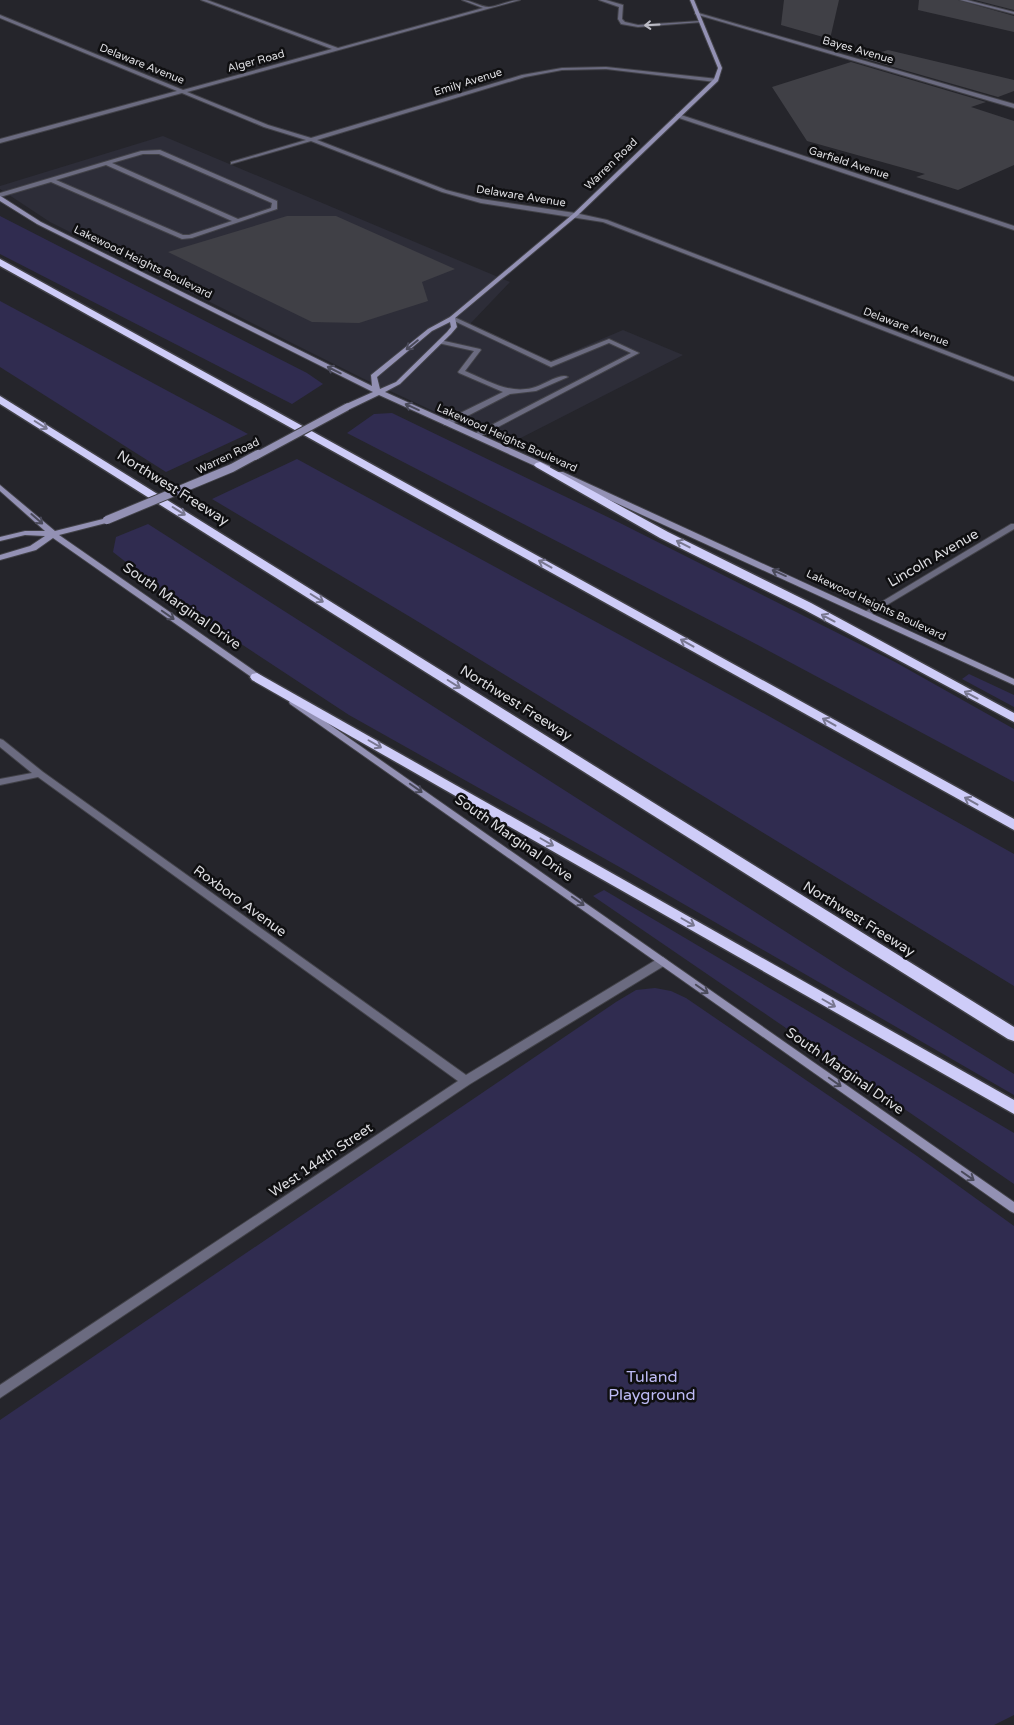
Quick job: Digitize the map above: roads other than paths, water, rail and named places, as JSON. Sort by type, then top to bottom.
[{"type":"highway","points":[[0,262],[1014,825]]},
{"type":"highway","name":"Northwest Freeway","points":[[0,399],[1014,1035]]},
{"type":"highway","points":[[540,465],[664,535],[807,606],[1014,718]]},
{"type":"highway","points":[[257,677],[1014,1108]]},
{"type":"main road","points":[[692,0],[720,68],[716,80]]},
{"type":"main road","name":"Warren Road","points":[[377,391],[373,376],[430,330],[452,318],[575,215],[716,80]]},
{"type":"main road","name":"Lakewood Heights Boulevard","points":[[0,197],[39,223],[377,391],[867,613],[1014,682]]},
{"type":"main road","points":[[0,206],[39,223]]},
{"type":"main road","name":"Warren Road","points":[[0,539],[26,533],[53,534],[107,520],[232,468],[377,391],[398,383],[454,327],[452,318]]},
{"type":"main road","name":"South Marginal Drive","points":[[0,487],[53,534],[1014,1208]]},
{"type":"main road","name":"Warren Road","points":[[0,558],[33,548],[53,534]]},
{"type":"street","points":[[202,0],[337,50]]},
{"type":"street","points":[[464,0],[489,8]]},
{"type":"street","name":"Alger Road","points":[[0,141],[518,0]]},
{"type":"street","points":[[601,0],[621,6],[620,19],[624,23],[638,26],[700,22]]},
{"type":"street","points":[[962,0],[1014,14]]},
{"type":"street","name":"Bayes Avenue","points":[[697,14],[1014,106]]},
{"type":"street","name":"Delaware Avenue","points":[[0,16],[266,126],[313,140],[444,191],[481,201],[575,215],[605,222],[1014,379]]},
{"type":"street","name":"Emily Avenue","points":[[233,163],[524,76],[562,69],[606,68],[716,80]]},
{"type":"street","name":"Garfield Avenue","points":[[678,116],[1014,228]]},
{"type":"street","points":[[0,197],[52,180],[143,152],[160,152],[275,202],[274,209],[190,237],[182,237],[52,180]]},
{"type":"street","points":[[107,163],[237,221]]},
{"type":"street","points":[[452,318],[551,365],[609,341],[636,353],[477,436]]},
{"type":"street","points":[[440,342],[478,350],[461,372],[509,392]]},
{"type":"street","points":[[447,423],[509,392],[534,390],[565,377]]},
{"type":"street","name":"Lincoln Avenue","points":[[867,613],[1014,526]]},
{"type":"street","name":"Roxboro Avenue","points":[[0,742],[40,774],[466,1081]]},
{"type":"street","points":[[0,782],[40,774]]},
{"type":"street","name":"West 144th Street","points":[[0,1392],[466,1081],[663,961]]},
{"type":"park label","name":"Tuland Playground","points":[[652,1386]]}]
